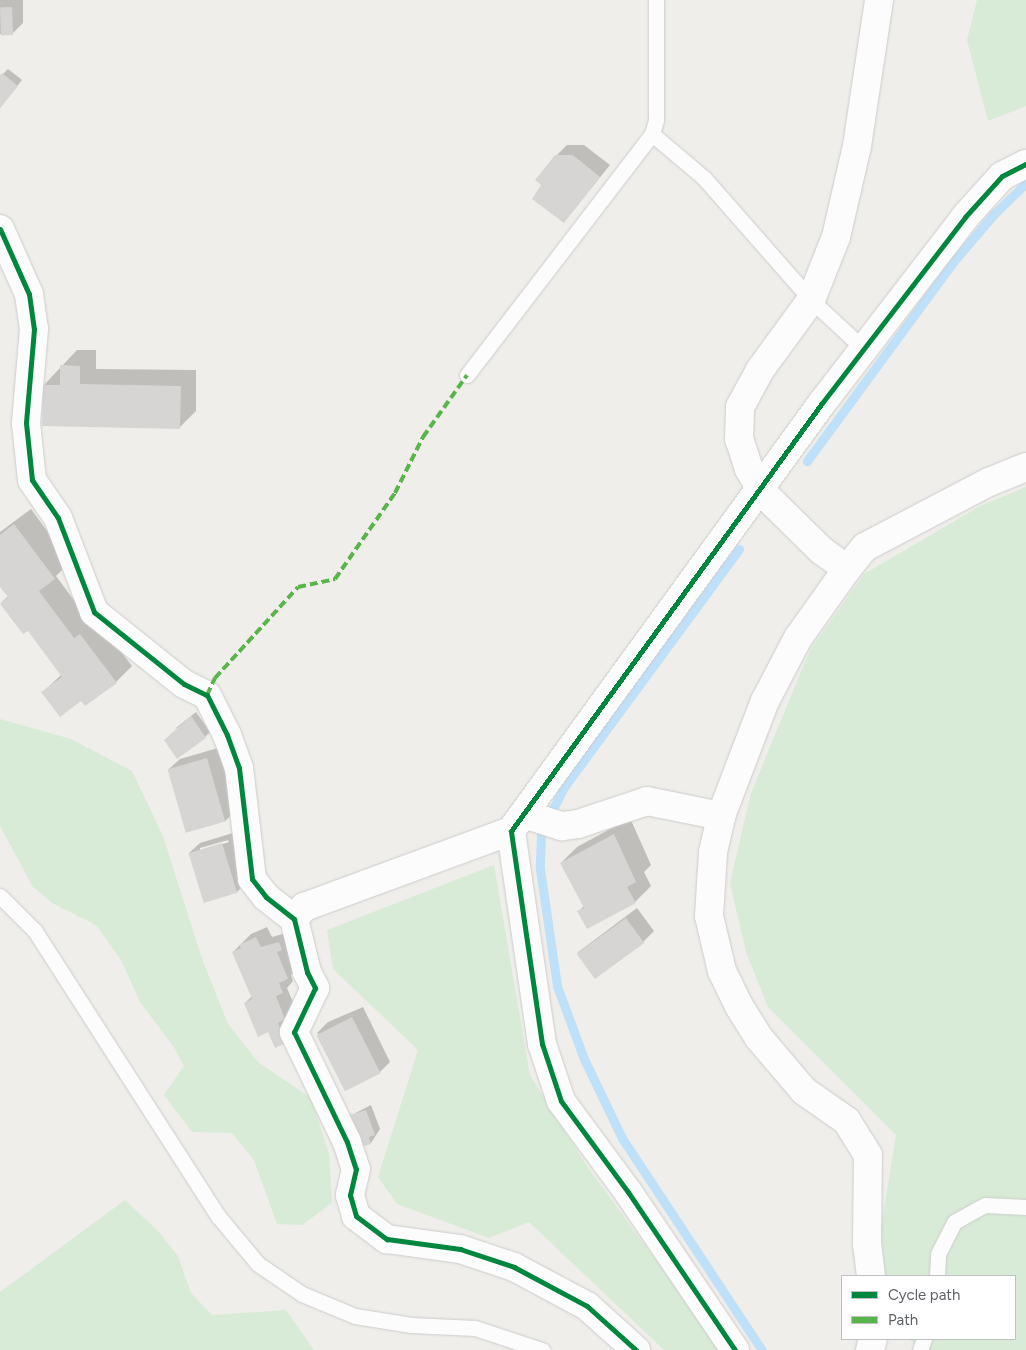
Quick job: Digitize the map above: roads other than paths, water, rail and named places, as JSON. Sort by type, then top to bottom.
[{"type":"street","points":[[847,569],[822,551],[760,488],[749,469],[739,440],[740,407],[760,370],[811,300],[836,236],[857,146],[879,0]]},
{"type":"street","points":[[735,1350],[628,1192],[561,1101],[542,1044],[518,822],[760,488],[965,217],[1002,176],[1026,164]]},
{"type":"street","points":[[0,229],[30,303],[34,329],[26,423],[32,480],[58,518],[94,612],[184,684],[207,696],[239,768],[252,878],[266,897],[294,919],[307,972],[315,988],[294,1032],[350,1151],[356,1169],[350,1195],[356,1216],[387,1239],[460,1249],[514,1267],[587,1306],[636,1350]]},
{"type":"street","points":[[871,1275],[867,1244],[868,1155],[847,1121],[804,1091],[759,1038],[739,1006],[722,971],[709,916],[713,852],[721,816],[765,701],[798,638],[847,569],[865,547],[989,482],[1026,467]]},
{"type":"street","points":[[294,919],[304,907],[518,822],[562,826],[578,824],[647,801],[721,816]]},
{"type":"lane","points":[[467,375],[652,134],[656,120],[656,0]]},
{"type":"lane","points":[[652,134],[704,178],[811,300],[864,349]]},
{"type":"lane","points":[[0,896],[35,931],[218,1216],[258,1264],[302,1294],[355,1316],[411,1325],[475,1328],[542,1350]]},
{"type":"lane","points":[[937,1275],[938,1254],[954,1222],[985,1205],[1026,1207]]},
{"type":"waterway","points":[[807,461],[954,261],[994,214],[1026,183]]},
{"type":"waterway","points":[[739,549],[563,789],[541,833],[540,869],[557,986],[584,1059],[622,1138],[762,1350]]}]
